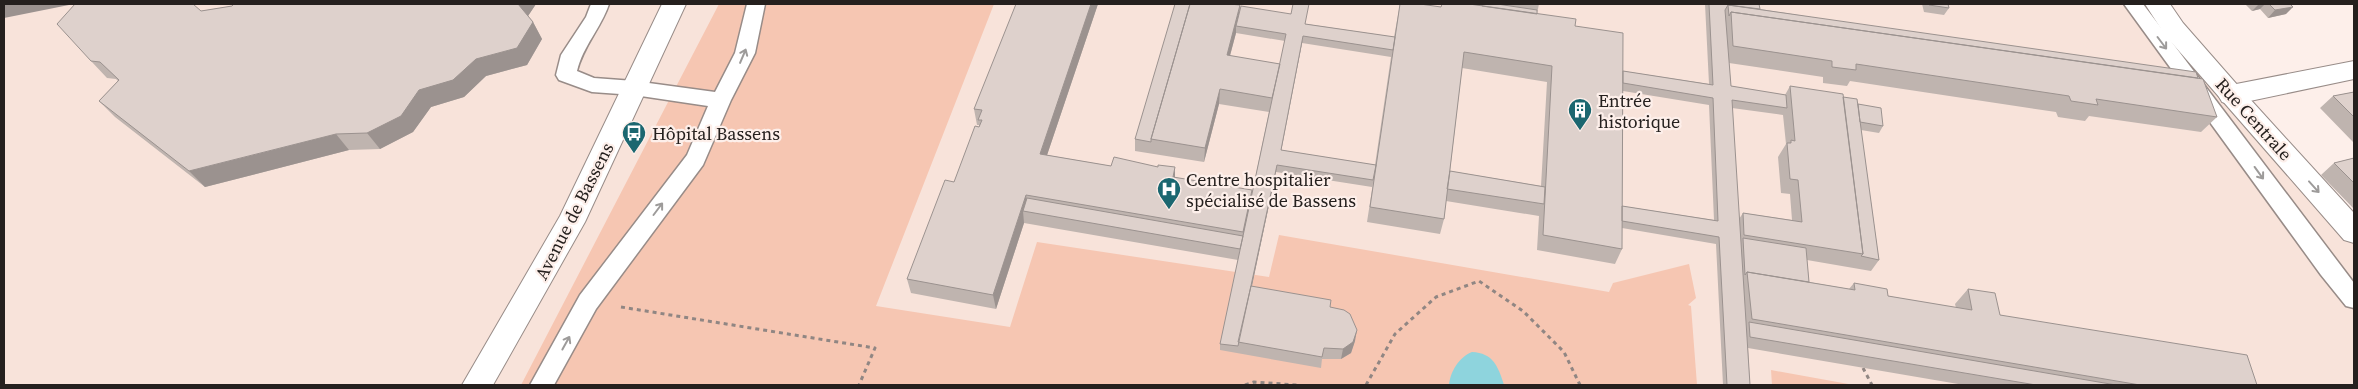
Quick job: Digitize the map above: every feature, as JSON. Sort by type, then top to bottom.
[{"type":"main road","name":"Avenue de Bassens","points":[[478,385],[571,222],[674,4]]},
{"type":"main road","name":"Rue Centrale","points":[[2157,4],[2174,29],[2231,95],[2354,232]]},
{"type":"main road","points":[[2231,95],[2354,70]]},
{"type":"lane","points":[[600,4],[596,18],[571,55],[566,75],[592,85],[634,88],[721,100]]},
{"type":"lane","points":[[542,385],[588,302],[696,159],[721,100],[746,53],[756,4]]},
{"type":"lane","points":[[2133,4],[2354,299]]},
{"type":"path","points":[[1366,385],[1395,334],[1436,297],[1479,281],[1523,311],[1564,352],[1580,385]]},
{"type":"path","points":[[588,302],[875,348],[859,385]]},
{"type":"path","points":[[1863,368],[1872,385]]},
{"type":"path","points":[[1245,385],[1254,382],[1297,385]]},
{"type":"shaded area","name":"Centre hospitalier spécialisé de Bassens","points":[[4,4],[2157,4],[2174,29],[2354,232],[2354,385],[4,385]]},
{"type":"shaded area","points":[[719,4],[994,4],[876,306],[1010,327],[1037,242],[1269,277],[1279,235],[1609,292],[1613,283],[1689,264],[1696,298],[1688,305],[1691,306],[1697,385],[521,385]]},
{"type":"shaded area","points":[[1771,370],[1854,385],[1772,385]]},
{"type":"water","points":[[1472,352],[1485,355],[1494,362],[1504,385],[1449,385],[1451,375],[1456,366],[1463,357]]},
{"type":"building","points":[[75,4],[193,4],[201,11],[232,6],[234,4],[518,4],[533,22],[517,48],[476,59],[453,80],[419,90],[401,116],[367,133],[336,134],[189,171],[99,101],[119,80],[100,62],[91,61],[57,24]]},
{"type":"building","points":[[1016,4],[1091,4],[1040,154],[1111,166],[1114,157],[1158,167],[1158,165],[1175,167],[1173,177],[1252,190],[1243,232],[1026,195],[993,295],[907,279],[945,180],[954,182],[975,126],[979,127],[982,120],[978,120],[982,110],[974,109]]},
{"type":"building","points":[[1175,4],[1190,4],[1151,142],[1135,139]]},
{"type":"building","points":[[1190,4],[1240,5],[1227,55],[1280,64],[1272,98],[1220,89],[1205,148],[1151,139]]},
{"type":"building","points":[[1293,4],[1309,4],[1305,24],[1395,37],[1393,50],[1303,36],[1281,150],[1376,165],[1373,180],[1277,165],[1238,346],[1220,344],[1286,34],[1236,26],[1241,6],[1291,14]]},
{"type":"building","name":"Entrée historique","points":[[1400,4],[1441,7],[1442,4],[1469,4],[1576,19],[1575,26],[1623,33],[1622,249],[1543,235],[1552,66],[1464,52],[1444,219],[1370,207]]},
{"type":"building","points":[[1482,4],[1497,4],[1537,10],[1537,14],[1482,6]]},
{"type":"building","points":[[1709,4],[1759,4],[1760,9],[1728,5],[1725,10],[1731,86],[1786,95],[1787,108],[1732,100],[1750,385],[1727,385],[1719,237],[1622,221],[1622,206],[1718,221],[1713,98],[1623,83],[1623,71],[1713,85]]},
{"type":"building","points":[[1948,4],[1949,8],[1929,5]]},
{"type":"building","points":[[2269,4],[2290,4],[2293,7],[2275,10]]},
{"type":"building","points":[[1728,5],[2196,72],[2198,78],[1731,12],[1729,16]]},
{"type":"building","points":[[1731,12],[2203,79],[2217,117],[2096,99],[2098,105],[2071,101],[2069,96],[1856,64],[1856,70],[1832,67],[1832,61],[1733,46]]},
{"type":"building","points":[[1790,86],[1843,94],[1863,254],[1744,235],[1743,213],[1802,222],[1798,180],[1790,179],[1787,143],[1791,143],[1791,140],[1795,141]]},
{"type":"building","points":[[2354,92],[2354,117],[2333,96]]},
{"type":"building","points":[[1843,97],[1857,99],[1879,260],[1861,256],[1863,254]]},
{"type":"building","points":[[1858,104],[1881,108],[1883,126],[1860,122]]},
{"type":"building","points":[[2354,158],[2354,183],[2334,163]]},
{"type":"building","points":[[1450,171],[1545,187],[1544,204],[1447,189]]},
{"type":"building","points":[[1027,198],[1243,236],[1240,249],[1023,211]]},
{"type":"building","points":[[1743,238],[1806,248],[1809,282],[1747,272],[1745,275]]},
{"type":"building","points":[[1747,272],[1855,290],[1854,283],[1887,289],[1888,296],[1972,310],[1968,289],[1995,293],[2000,315],[2247,355],[2257,385],[2140,385],[1752,319]]},
{"type":"building","points":[[1251,286],[1331,300],[1330,307],[1344,310],[1350,314],[1357,330],[1353,342],[1343,349],[1324,348],[1322,357],[1238,342]]},
{"type":"building","points":[[1749,322],[2116,385],[2036,385],[1750,337]]},
{"type":"place","name":"Entrée historique","points":[[1580,131]]},
{"type":"place","name":"Hôpital Bassens","points":[[634,154]]},
{"type":"place","name":"Centre hospitalier spécialisé de Bassens","points":[[1169,210]]}]
